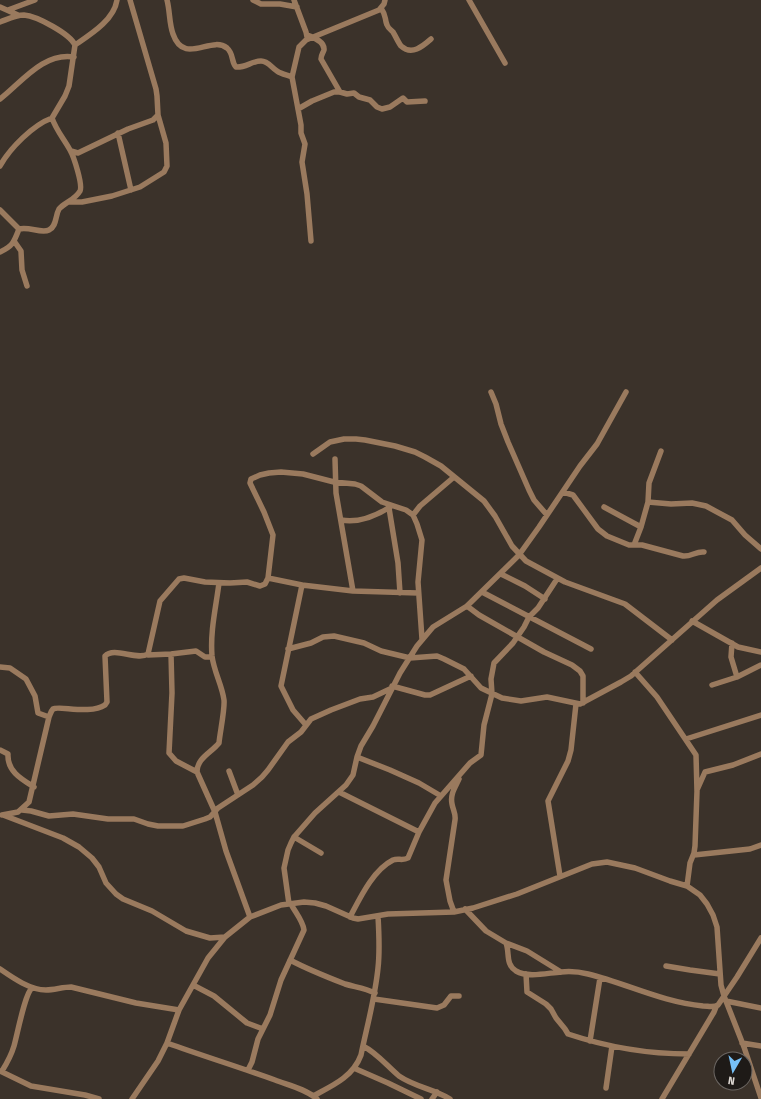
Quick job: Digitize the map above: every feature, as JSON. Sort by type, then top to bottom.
[{"type":"street","points":[[8,10],[35,0]]},
{"type":"street","points":[[75,45],[109,18],[114,11],[117,0]]},
{"type":"street","points":[[69,202],[96,200],[140,187],[164,172],[167,166],[166,143],[158,115],[158,96],[130,0]]},
{"type":"street","points":[[167,0],[175,39],[184,47],[194,49],[210,45],[223,46],[231,52],[233,64],[236,67],[263,61],[278,72],[292,77]]},
{"type":"street","points":[[253,0],[261,4],[280,4],[297,7]]},
{"type":"street","points":[[294,0],[307,38]]},
{"type":"street","points":[[311,241],[307,194],[302,162],[305,144],[301,133],[301,124],[292,77],[299,47],[307,38],[314,38],[374,13],[381,8],[385,0]]},
{"type":"street","points":[[469,0],[505,63]]},
{"type":"street","points":[[0,7],[18,15],[29,16],[45,23],[71,38],[75,45],[69,86],[52,118],[40,124],[28,134],[15,147],[0,166]]},
{"type":"street","points":[[381,8],[386,16],[388,27],[404,48],[417,50],[431,39]]},
{"type":"street","points":[[0,22],[18,15]]},
{"type":"street","points":[[314,38],[320,42],[323,47],[320,59],[340,92]]},
{"type":"street","points":[[0,100],[25,76],[44,64],[56,58],[74,57]]},
{"type":"street","points":[[298,109],[312,101],[334,92],[347,94],[354,93],[359,97],[367,98],[377,107],[382,109],[390,107],[403,98],[407,102],[425,101]]},
{"type":"street","points":[[70,151],[78,153],[118,134],[153,120],[158,115]]},
{"type":"street","points":[[19,229],[28,228],[42,231],[48,230],[54,226],[58,211],[78,194],[81,187],[70,151],[52,118]]},
{"type":"street","points":[[118,134],[131,190]]},
{"type":"street","points":[[74,162],[78,153]]},
{"type":"street","points":[[0,210],[19,229]]},
{"type":"street","points":[[0,252],[12,245],[19,229]]},
{"type":"street","points":[[14,241],[21,252],[22,270],[27,286]]},
{"type":"street","points":[[491,392],[501,424],[529,490],[534,500],[547,515]]},
{"type":"street","points":[[248,1070],[252,1062],[258,1039],[270,1015],[281,980],[304,930],[304,926],[290,904],[284,868],[288,850],[294,837],[328,800],[346,785],[353,775],[356,757],[361,746],[373,726],[392,687],[422,639],[433,627],[467,606],[519,555],[589,455],[626,392]]},
{"type":"street","points":[[313,454],[330,442],[344,439],[365,440],[395,446],[414,452],[441,466],[484,501],[490,508],[507,540],[526,561],[557,578],[625,604],[672,640]]},
{"type":"street","points":[[634,545],[648,502],[649,483],[661,451]]},
{"type":"street","points":[[334,459],[334,482],[353,591]]},
{"type":"street","points":[[148,655],[160,600],[173,584],[182,578],[205,582],[247,582],[262,586],[265,584],[268,578],[273,537],[264,512],[251,486],[251,479],[260,475],[281,472],[303,474],[334,482],[358,484],[390,507],[406,510],[413,515],[422,540],[418,593],[422,639]]},
{"type":"street","points":[[413,515],[420,506],[454,477]]},
{"type":"street","points":[[563,492],[573,495],[602,533],[629,545],[642,545],[683,556],[689,556],[697,552],[704,552]]},
{"type":"street","points":[[648,502],[671,504],[692,503],[706,506],[732,520],[761,549]]},
{"type":"street","points":[[341,520],[355,521],[382,512],[390,507]]},
{"type":"street","points":[[390,507],[398,563],[400,593]]},
{"type":"street","points":[[604,507],[641,527]]},
{"type":"street","points":[[288,649],[311,643],[323,637],[331,636],[364,643],[381,651],[410,658],[437,656],[464,669],[480,688],[502,698],[515,700],[554,698],[576,704],[583,703],[621,682],[635,672],[692,621],[732,588],[761,568]]},
{"type":"street","points":[[501,574],[525,586],[544,599]]},
{"type":"street","points":[[268,578],[302,586],[353,591],[418,593]]},
{"type":"street","points":[[454,912],[447,891],[446,874],[456,816],[452,804],[453,789],[470,763],[481,755],[484,725],[492,694],[491,679],[494,663],[509,649],[518,637],[529,617],[538,608],[557,578]]},
{"type":"street","points":[[219,583],[212,635],[212,657],[225,704],[219,742],[216,747],[202,758],[198,765],[197,772],[215,812],[224,847],[250,917]]},
{"type":"street","points":[[302,586],[281,686],[293,710],[306,725]]},
{"type":"street","points":[[482,592],[591,649]]},
{"type":"street","points":[[467,606],[479,615],[544,652],[572,665],[580,671],[583,676],[583,703]]},
{"type":"street","points":[[692,621],[741,648],[761,652]]},
{"type":"street","points":[[732,643],[731,657],[737,677]]},
{"type":"street","points":[[1,815],[12,814],[22,810],[29,802],[34,787],[49,717],[52,710],[56,708],[88,710],[101,708],[106,705],[104,658],[108,653],[143,656],[196,651],[205,657],[212,657]]},
{"type":"street","points":[[171,654],[172,693],[169,753],[176,761],[197,772]]},
{"type":"street","points":[[712,685],[737,677],[761,665]]},
{"type":"street","points":[[0,667],[10,668],[25,678],[33,691],[38,713],[49,717]]},
{"type":"street","points":[[635,672],[657,697],[696,755],[697,791],[695,846],[686,886]]},
{"type":"street","points":[[22,810],[49,816],[70,814],[114,820],[134,819],[152,825],[180,826],[210,817],[218,808],[262,777],[288,742],[301,732],[311,719],[360,699],[373,697],[392,687],[430,695],[471,676]]},
{"type":"street","points":[[560,876],[548,801],[568,761],[571,750],[576,704]]},
{"type":"street","points":[[686,739],[761,715]]},
{"type":"street","points":[[0,750],[8,754],[8,761],[15,774],[34,787]]},
{"type":"street","points":[[697,791],[705,772],[733,765],[761,754]]},
{"type":"street","points":[[356,757],[401,775],[441,796]]},
{"type":"street","points":[[229,771],[238,795]]},
{"type":"street","points":[[350,917],[369,884],[383,867],[393,860],[408,858],[419,832],[431,810],[441,796],[462,774]]},
{"type":"street","points":[[346,785],[352,798]]},
{"type":"street","points":[[339,792],[419,832]]},
{"type":"street","points":[[1,815],[63,838],[79,847],[92,858],[108,886],[123,899],[152,911],[186,931],[210,938],[225,937]]},
{"type":"street","points":[[294,837],[321,853]]},
{"type":"street","points":[[694,855],[750,849],[761,845]]},
{"type":"street","points":[[552,879],[557,862]]},
{"type":"street","points":[[132,1099],[158,1061],[179,1010],[208,958],[225,937],[250,917],[281,905],[315,903],[326,906],[350,917],[358,918],[388,914],[454,912],[517,894],[592,864],[607,862],[636,868],[686,886],[700,895],[707,904],[717,927],[720,974],[725,999],[761,1098]]},
{"type":"street","points":[[465,910],[486,931],[506,943],[528,951],[562,972]]},
{"type":"street","points":[[166,1043],[248,1070],[315,1097],[343,1080],[359,1062],[374,996],[379,952],[378,916]]},
{"type":"street","points":[[662,1099],[716,1007],[725,999],[761,938]]},
{"type":"street","points":[[506,943],[508,963],[516,971],[526,974],[562,972],[588,974],[620,983],[665,1000],[685,1004],[716,1007]]},
{"type":"street","points":[[290,960],[340,982],[367,989],[374,996],[437,1008],[444,1005],[450,996],[458,996]]},
{"type":"street","points":[[666,966],[720,974]]},
{"type":"street","points":[[0,969],[32,988],[49,990],[71,987],[126,1001],[179,1010]]},
{"type":"street","points":[[526,974],[527,992],[543,1002],[551,1010],[568,1034],[612,1046],[661,1053],[689,1054]]},
{"type":"street","points":[[590,1041],[600,978]]},
{"type":"street","points":[[193,985],[214,996],[246,1023],[263,1029]]},
{"type":"street","points":[[32,988],[28,992],[10,1057],[1,1071],[31,1086],[85,1095],[99,1099]]},
{"type":"street","points":[[725,999],[761,1008]]},
{"type":"street","points":[[742,1043],[761,1046]]},
{"type":"street","points":[[363,1046],[372,1051],[389,1068],[400,1076],[421,1087],[437,1092],[450,1099]]},
{"type":"street","points":[[606,1088],[612,1046]]},
{"type":"street","points":[[355,1066],[356,1069],[421,1099]]},
{"type":"street","points":[[432,1099],[437,1092]]}]
